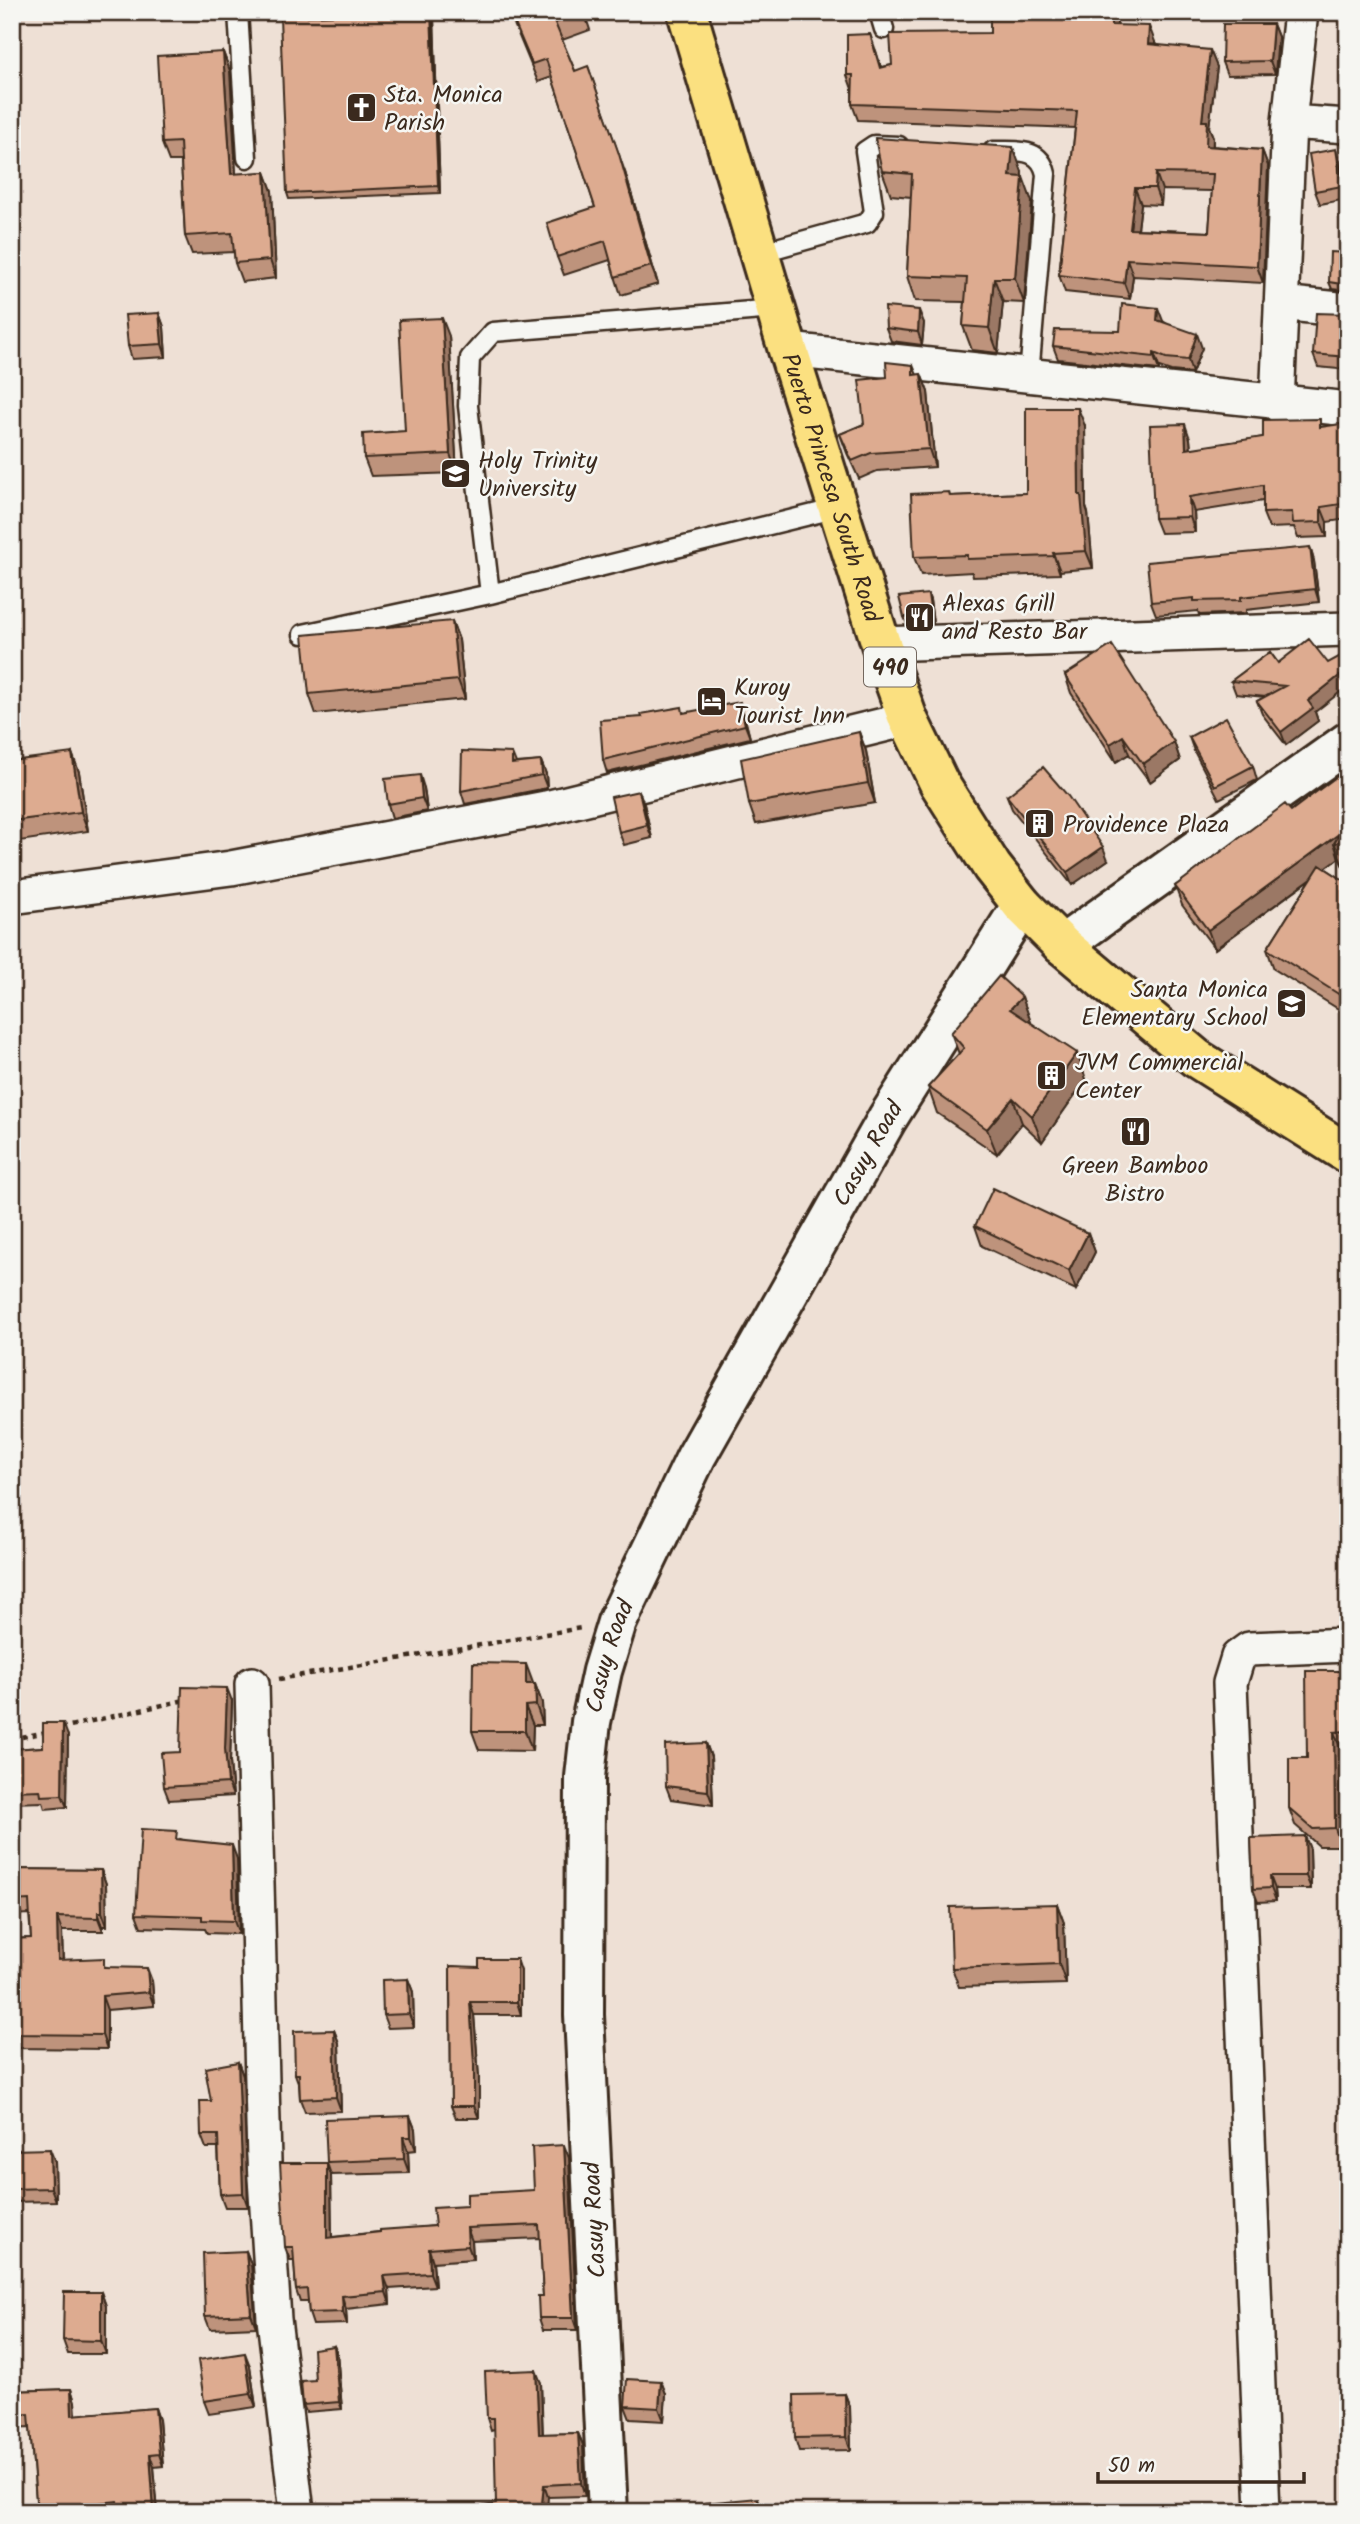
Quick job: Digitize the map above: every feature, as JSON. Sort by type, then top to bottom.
[{"type":"main road","name":"Puerto Princesa South Road","points":[[687,12],[788,350],[881,644],[908,719],[940,783],[992,867],[1021,905],[1062,946],[1196,1058],[1348,1154]]},
{"type":"street","points":[[1277,404],[1289,122],[1301,12]]},
{"type":"street","points":[[1289,122],[1348,126]]},
{"type":"street","points":[[1281,303],[1348,310]]},
{"type":"street","points":[[788,350],[1348,410]]},
{"type":"street","points":[[881,644],[1348,629]]},
{"type":"street","points":[[12,897],[231,868],[532,811],[908,719]]},
{"type":"street","points":[[1062,946],[1348,742]]},
{"type":"street","name":"Casuy Road","points":[[608,2512],[584,2015],[585,1791],[591,1722],[602,1671],[617,1622],[696,1457],[887,1119],[1021,905]]},
{"type":"street","points":[[1263,2512],[1230,1684],[1238,1657],[1249,1649],[1348,1645]]},
{"type":"street","points":[[252,1684],[264,2162],[274,2319],[297,2512]]},
{"type":"lane","points":[[238,12],[247,158]]},
{"type":"lane","points":[[759,253],[867,223],[874,212],[865,151],[874,145],[913,147]]},
{"type":"lane","points":[[979,150],[1032,153],[1040,158],[1046,174],[1028,376]]},
{"type":"lane","points":[[490,594],[468,406],[470,359],[494,332],[776,309]]},
{"type":"lane","points":[[303,634],[490,594],[838,509]]},
{"type":"path","points":[[252,1684],[617,1622]]},
{"type":"path","points":[[12,1740],[186,1699]]},
{"type":"building","name":"Sta. Monica Parish","points":[[337,12],[431,12],[438,186],[287,193],[280,17],[337,15]]},
{"type":"building","points":[[510,12],[582,12],[555,23],[575,71],[588,66],[619,154],[651,266],[615,277],[605,241],[557,257],[547,223],[595,207],[546,59],[532,64]]},
{"type":"building","points":[[990,12],[1111,12],[1111,25],[1149,26],[1148,44],[1210,50],[1202,121],[1207,121],[1206,146],[1262,150],[1257,266],[1127,259],[1124,283],[1059,275],[1077,111],[852,104],[853,75],[847,75],[847,35],[870,34],[880,68],[892,65],[890,34],[990,33]],"holes":[[[1156,173],[1213,174],[1209,232],[1130,229],[1135,188],[1155,188]]]},
{"type":"building","points":[[1223,24],[1273,24],[1270,61],[1222,62]]},
{"type":"building","points":[[223,52],[231,174],[265,172],[270,260],[235,263],[232,233],[185,236],[180,142],[162,143],[157,56]]},
{"type":"building","points":[[875,138],[1013,147],[1010,176],[1023,177],[1015,278],[994,278],[989,328],[963,326],[967,278],[907,276],[912,174],[882,171]]},
{"type":"building","points":[[1336,149],[1342,186],[1315,191],[1309,154]]},
{"type":"building","points":[[1330,252],[1348,253],[1348,285],[1329,282]]},
{"type":"building","points":[[1122,304],[1158,308],[1157,320],[1197,334],[1188,360],[1166,358],[1154,353],[1154,357],[1053,346],[1055,330],[1120,331]]},
{"type":"building","points":[[885,307],[919,310],[918,332],[886,328]]},
{"type":"building","points":[[159,313],[162,344],[128,346],[125,315]]},
{"type":"building","points":[[1316,313],[1348,314],[1348,357],[1313,354]]},
{"type":"building","points":[[442,318],[450,454],[364,458],[363,434],[405,431],[399,320]]},
{"type":"building","points":[[886,362],[913,365],[913,375],[921,374],[929,449],[871,453],[852,461],[840,434],[864,424],[859,380],[887,377]]},
{"type":"building","points":[[1026,408],[1078,408],[1079,495],[1086,551],[1053,553],[1054,556],[967,559],[967,555],[914,557],[911,494],[949,492],[950,496],[1026,493]]},
{"type":"building","points":[[1320,419],[1320,427],[1348,423],[1348,503],[1321,507],[1321,522],[1293,523],[1292,512],[1263,513],[1263,485],[1189,497],[1190,517],[1154,518],[1150,425],[1185,424],[1186,449],[1263,437],[1263,420]]},
{"type":"building","points":[[1310,547],[1315,589],[1241,597],[1241,600],[1194,601],[1194,598],[1151,602],[1147,562]]},
{"type":"building","points":[[928,594],[931,616],[904,617],[899,597]]},
{"type":"building","points":[[452,621],[458,680],[309,694],[303,635]]},
{"type":"building","points":[[1309,639],[1328,663],[1348,652],[1348,669],[1308,701],[1313,708],[1281,732],[1257,701],[1285,686],[1231,681],[1270,652],[1278,663]]},
{"type":"building","points":[[1112,645],[1174,742],[1143,764],[1123,736],[1110,744],[1065,675]]},
{"type":"building","points":[[740,702],[745,725],[603,760],[600,720],[642,717],[641,714],[682,707],[683,713]]},
{"type":"building","points":[[1226,717],[1253,766],[1215,786],[1189,737]]},
{"type":"building","points":[[859,732],[868,783],[749,804],[741,759]]},
{"type":"building","points":[[462,751],[512,753],[512,764],[541,761],[542,775],[461,791]]},
{"type":"building","points":[[72,753],[81,812],[12,821],[12,761]]},
{"type":"building","points":[[1043,767],[1068,796],[1103,847],[1067,872],[1007,796]]},
{"type":"building","points":[[1348,768],[1348,835],[1335,844],[1340,833],[1208,930],[1175,886],[1285,804],[1291,811]]},
{"type":"building","points":[[420,775],[422,798],[388,804],[385,779]]},
{"type":"building","points":[[639,791],[647,825],[619,832],[611,797]]},
{"type":"building","points":[[1320,865],[1348,883],[1348,1000],[1267,949]]},
{"type":"building","points":[[999,976],[1022,997],[1010,1009],[1077,1053],[1032,1116],[1013,1098],[987,1129],[928,1087],[964,1048],[951,1033]]},
{"type":"building","points":[[993,1188],[1088,1233],[1069,1271],[975,1226]]},
{"type":"building","points":[[473,1663],[526,1664],[526,1684],[535,1684],[536,1705],[525,1706],[525,1731],[472,1731]]},
{"type":"building","points":[[1306,1671],[1348,1671],[1348,1731],[1334,1732],[1335,1828],[1313,1829],[1289,1808],[1289,1758],[1307,1758]]},
{"type":"building","points":[[182,1687],[227,1688],[225,1749],[228,1783],[164,1787],[161,1753],[180,1752]]},
{"type":"building","points":[[43,1723],[63,1723],[62,1795],[41,1796],[40,1790],[12,1791],[12,1749],[43,1747]]},
{"type":"building","points":[[706,1743],[708,1791],[666,1786],[665,1745]]},
{"type":"building","points":[[141,1829],[177,1831],[176,1839],[232,1845],[234,1921],[202,1920],[202,1916],[136,1914]]},
{"type":"building","points":[[1305,1836],[1306,1876],[1270,1876],[1271,1888],[1253,1889],[1251,1838]]},
{"type":"building","points":[[12,1869],[101,1870],[102,1912],[98,1912],[98,1918],[57,1917],[58,1960],[104,1958],[104,1967],[147,1968],[149,1992],[102,1996],[102,2035],[12,2034],[12,1939],[31,1938],[29,1900],[12,1901]]},
{"type":"building","points":[[1057,1904],[1059,1964],[952,1968],[950,1907]]},
{"type":"building","points":[[479,1959],[517,1959],[517,2002],[470,2002],[474,2106],[451,2106],[450,1966],[479,1967]]},
{"type":"building","points":[[408,1979],[409,2014],[383,2015],[382,1980]]},
{"type":"building","points":[[334,2030],[336,2097],[300,2099],[299,2074],[295,2074],[294,2031]]},
{"type":"building","points":[[238,2062],[243,2193],[220,2194],[218,2135],[201,2135],[200,2101],[211,2101],[205,2068]]},
{"type":"building","points":[[410,2116],[411,2137],[403,2137],[404,2159],[327,2162],[325,2119]]},
{"type":"building","points":[[564,2145],[573,2318],[539,2318],[538,2296],[543,2296],[539,2225],[467,2228],[468,2246],[429,2249],[430,2273],[384,2276],[386,2292],[342,2296],[343,2312],[309,2313],[307,2289],[296,2290],[293,2247],[285,2247],[280,2163],[327,2163],[327,2238],[435,2226],[433,2208],[467,2206],[467,2194],[534,2190],[532,2147]]},
{"type":"building","points":[[50,2149],[51,2188],[12,2189],[12,2150]]},
{"type":"building","points":[[246,2251],[251,2314],[205,2316],[203,2253]]},
{"type":"building","points":[[64,2292],[101,2292],[101,2341],[63,2340]]},
{"type":"building","points":[[334,2346],[339,2402],[303,2405],[301,2381],[315,2380],[313,2349]]},
{"type":"building","points":[[245,2353],[251,2394],[204,2401],[198,2360]]},
{"type":"building","points":[[536,2370],[539,2434],[578,2433],[581,2483],[544,2485],[541,2512],[470,2512],[469,2508],[496,2504],[494,2418],[487,2418],[485,2372]]},
{"type":"building","points":[[627,2379],[661,2381],[659,2408],[625,2406]]},
{"type":"building","points":[[71,2389],[72,2415],[155,2408],[159,2454],[150,2455],[154,2512],[119,2512],[118,2501],[79,2505],[78,2512],[37,2512],[29,2414],[12,2415],[12,2391]]},
{"type":"building","points":[[845,2394],[846,2437],[795,2438],[794,2395]]},
{"type":"building","points":[[758,2498],[759,2512],[705,2512],[705,2503]]},
{"type":"building","points":[[314,2503],[342,2504],[341,2512],[313,2512]]},
{"type":"building","points":[[650,2507],[651,2512],[625,2512],[627,2509]]},
{"type":"building","points":[[447,2510],[447,2512],[415,2511]]},
{"type":"place","name":"Sta. Monica Parish","points":[[361,108]]},
{"type":"place","name":"Holy Trinity University","points":[[455,474]]},
{"type":"place","name":"Alexas Grill and Resto Bar","points":[[919,617]]},
{"type":"place","name":"Kuroy Tourist Inn","points":[[711,701]]},
{"type":"place","name":"Providence Plaza","points":[[1040,824]]},
{"type":"place","name":"Santa Monica Elementary School","points":[[1291,1003]]},
{"type":"place","name":"JVM Commercial Center","points":[[1052,1076]]},
{"type":"place","name":"Green Bamboo Bistro","points":[[1135,1131]]}]
